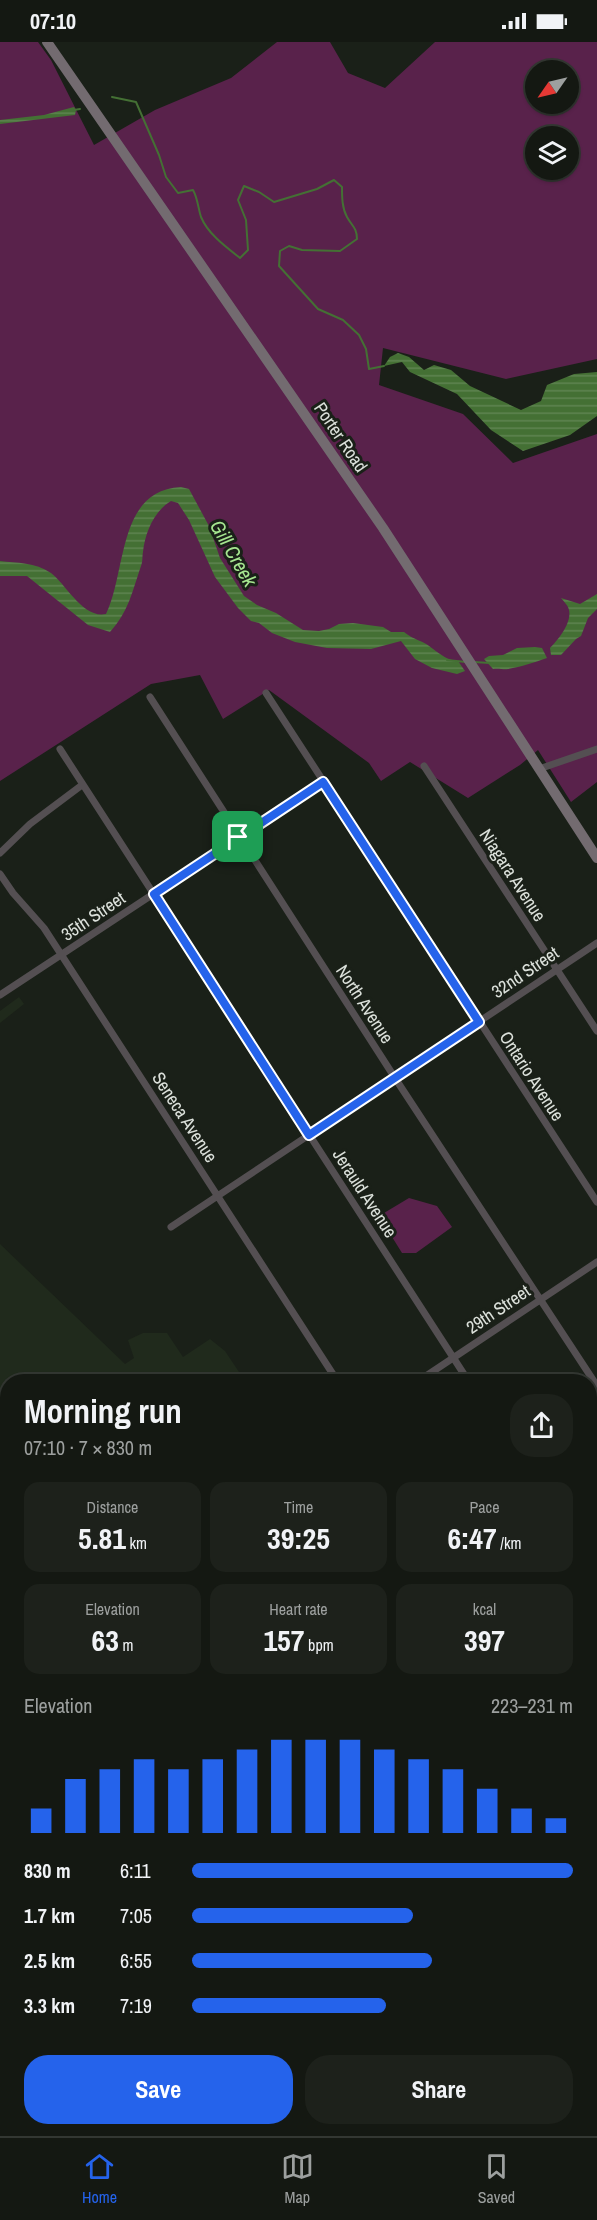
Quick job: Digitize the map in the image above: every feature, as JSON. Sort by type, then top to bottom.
[{"type":"main road","name":"Porter Road","points":[[47,42],[383,528],[597,858]]},
{"type":"street","name":"Ontario Avenue","points":[[266,693],[597,1202]]},
{"type":"street","name":"North Avenue","points":[[150,697],[238,837],[589,1374]]},
{"type":"street","name":"Jerauld Avenue","points":[[60,749],[464,1374]]},
{"type":"street","points":[[539,769],[597,749]]},
{"type":"street","name":"Niagara Avenue","points":[[424,766],[597,1031]]},
{"type":"street","name":"35th Street","points":[[0,995],[323,782]]},
{"type":"street","points":[[0,853],[30,824],[82,785]]},
{"type":"street","name":"Seneca Avenue","points":[[0,874],[44,928],[333,1374]]},
{"type":"street","name":"32nd Street","points":[[171,1227],[597,943]]},
{"type":"street","name":"29th Street","points":[[429,1374],[597,1262]]},
{"type":"shaded area","points":[[0,42],[38,42],[51,60],[94,145],[155,110],[231,78],[277,42],[330,42],[348,73],[385,88],[435,42],[597,42],[597,359],[506,379],[383,348],[379,385],[463,414],[513,463],[597,434],[597,782],[571,802],[538,750],[520,765],[468,798],[410,762],[381,781],[369,763],[269,690],[223,719],[200,675],[151,684],[0,781]]},
{"type":"shaded area","points":[[74,107],[75,115],[0,124],[0,120],[44,115]]},
{"type":"shaded area","points":[[398,353],[409,357],[424,370],[434,365],[451,370],[470,386],[521,410],[541,401],[547,385],[574,374],[597,372],[597,416],[570,435],[523,451],[491,430],[457,394],[410,372],[402,362],[384,366],[390,357]]},
{"type":"shaded area","points":[[181,487],[189,489],[209,526],[220,558],[244,596],[257,605],[276,613],[303,630],[319,631],[339,624],[353,623],[383,627],[391,632],[404,632],[425,643],[442,656],[458,661],[465,671],[457,674],[432,668],[415,659],[401,641],[371,649],[327,648],[295,642],[251,621],[238,608],[215,577],[189,520],[178,503],[171,501],[151,523],[144,545],[142,564],[129,601],[122,616],[110,632],[88,625],[27,576],[0,576],[0,561],[45,569],[57,578],[82,606],[98,614],[106,614],[113,596],[127,535],[135,517],[145,502],[160,492]]},
{"type":"shaded area","points":[[597,594],[597,609],[588,618],[581,636],[561,655],[551,655],[550,648],[564,631],[569,615],[568,607],[561,598],[580,604]]},
{"type":"shaded area","points":[[517,648],[542,648],[547,658],[505,669],[493,669],[484,659],[489,656],[503,655]]},
{"type":"shaded area","points":[[19,997],[24,1004],[0,1023],[0,1011]]},
{"type":"shaded area","points":[[409,1198],[437,1206],[452,1227],[416,1253],[402,1253],[379,1216]]},
{"type":"shaded area","points":[[0,1244],[125,1364],[134,1358],[128,1340],[143,1333],[167,1333],[183,1357],[210,1339],[225,1351],[240,1374],[0,1374]]},
{"type":"waterway","points":[[112,97],[136,102],[166,177],[178,193],[193,190],[201,217],[208,229],[240,258],[248,250],[246,220],[238,200],[244,186],[274,202],[317,189],[334,180],[342,187],[344,210],[355,230],[357,239],[340,251],[302,250],[289,246],[280,251],[279,266],[318,309],[343,320],[359,335],[366,349],[369,369],[384,366]]},
{"type":"waterway","points":[[74,110],[80,109]]},
{"type":"waterway","name":"Gill Creek","points":[[447,660],[466,662]]},
{"type":"waterway","name":"Gill Creek","points":[[474,662],[490,663]]},
{"type":"route","points":[[323,782],[479,1022],[309,1135],[154,894],[238,837],[323,782]]}]
